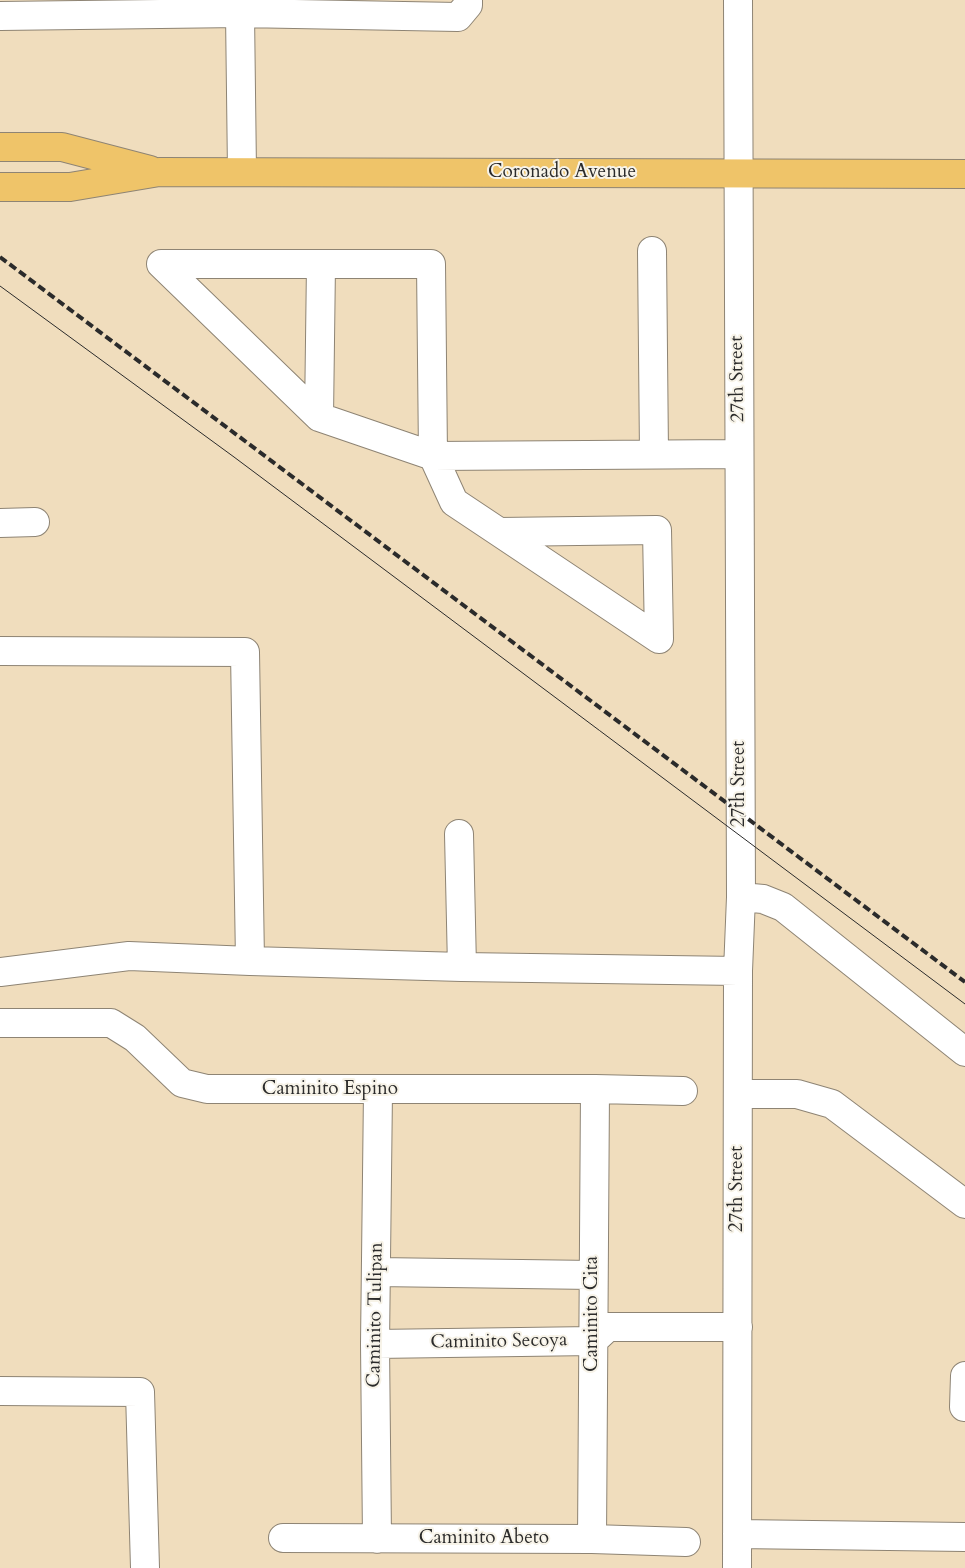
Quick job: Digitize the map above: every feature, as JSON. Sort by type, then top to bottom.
[{"type":"main road","name":"Coronado Avenue","points":[[0,147],[62,147],[159,172]]},
{"type":"main road","name":"Coronado Avenue","points":[[0,187],[70,187],[159,172],[965,174]]},
{"type":"street","points":[[0,16],[240,13],[458,17],[468,5],[468,0]]},
{"type":"street","name":"27th Street","points":[[737,1568],[738,971],[741,897],[738,0]]},
{"type":"street","points":[[240,13],[242,172]]},
{"type":"street","points":[[652,251],[654,454]]},
{"type":"street","points":[[499,532],[657,530],[659,639],[454,502],[433,456],[431,264],[161,264],[319,417],[433,456],[739,454]]},
{"type":"street","points":[[319,417],[321,264]]},
{"type":"street","points":[[0,523],[35,522]]},
{"type":"street","points":[[0,651],[245,652],[250,961]]},
{"type":"street","points":[[459,834],[462,967]]},
{"type":"street","points":[[741,897],[763,899],[783,907],[965,1052]]},
{"type":"street","points":[[0,972],[129,956],[462,967],[738,971]]},
{"type":"street","name":"Caminito Espino","points":[[0,1023],[111,1023],[135,1038],[182,1083],[207,1089],[378,1091],[595,1089],[683,1091]]},
{"type":"street","name":"Caminito Cita","points":[[592,1540],[595,1089]]},
{"type":"street","name":"Caminito Tulipan","points":[[377,1540],[375,1344],[378,1091]]},
{"type":"street","points":[[738,1094],[797,1094],[832,1104],[965,1204]]},
{"type":"street","points":[[377,1272],[593,1275]]},
{"type":"street","name":"Caminito Secoya","points":[[375,1344],[593,1341],[608,1327],[738,1327]]},
{"type":"street","points":[[964,1407],[965,1376]]},
{"type":"street","points":[[0,1391],[140,1392],[146,1568]]},
{"type":"street","points":[[737,1534],[965,1537]]},
{"type":"street","name":"Caminito Abeto","points":[[283,1538],[686,1542]]},
{"type":"tram line","points":[[0,286],[234,457],[965,1004]]},
{"type":"railway","points":[[0,257],[965,982]]}]
